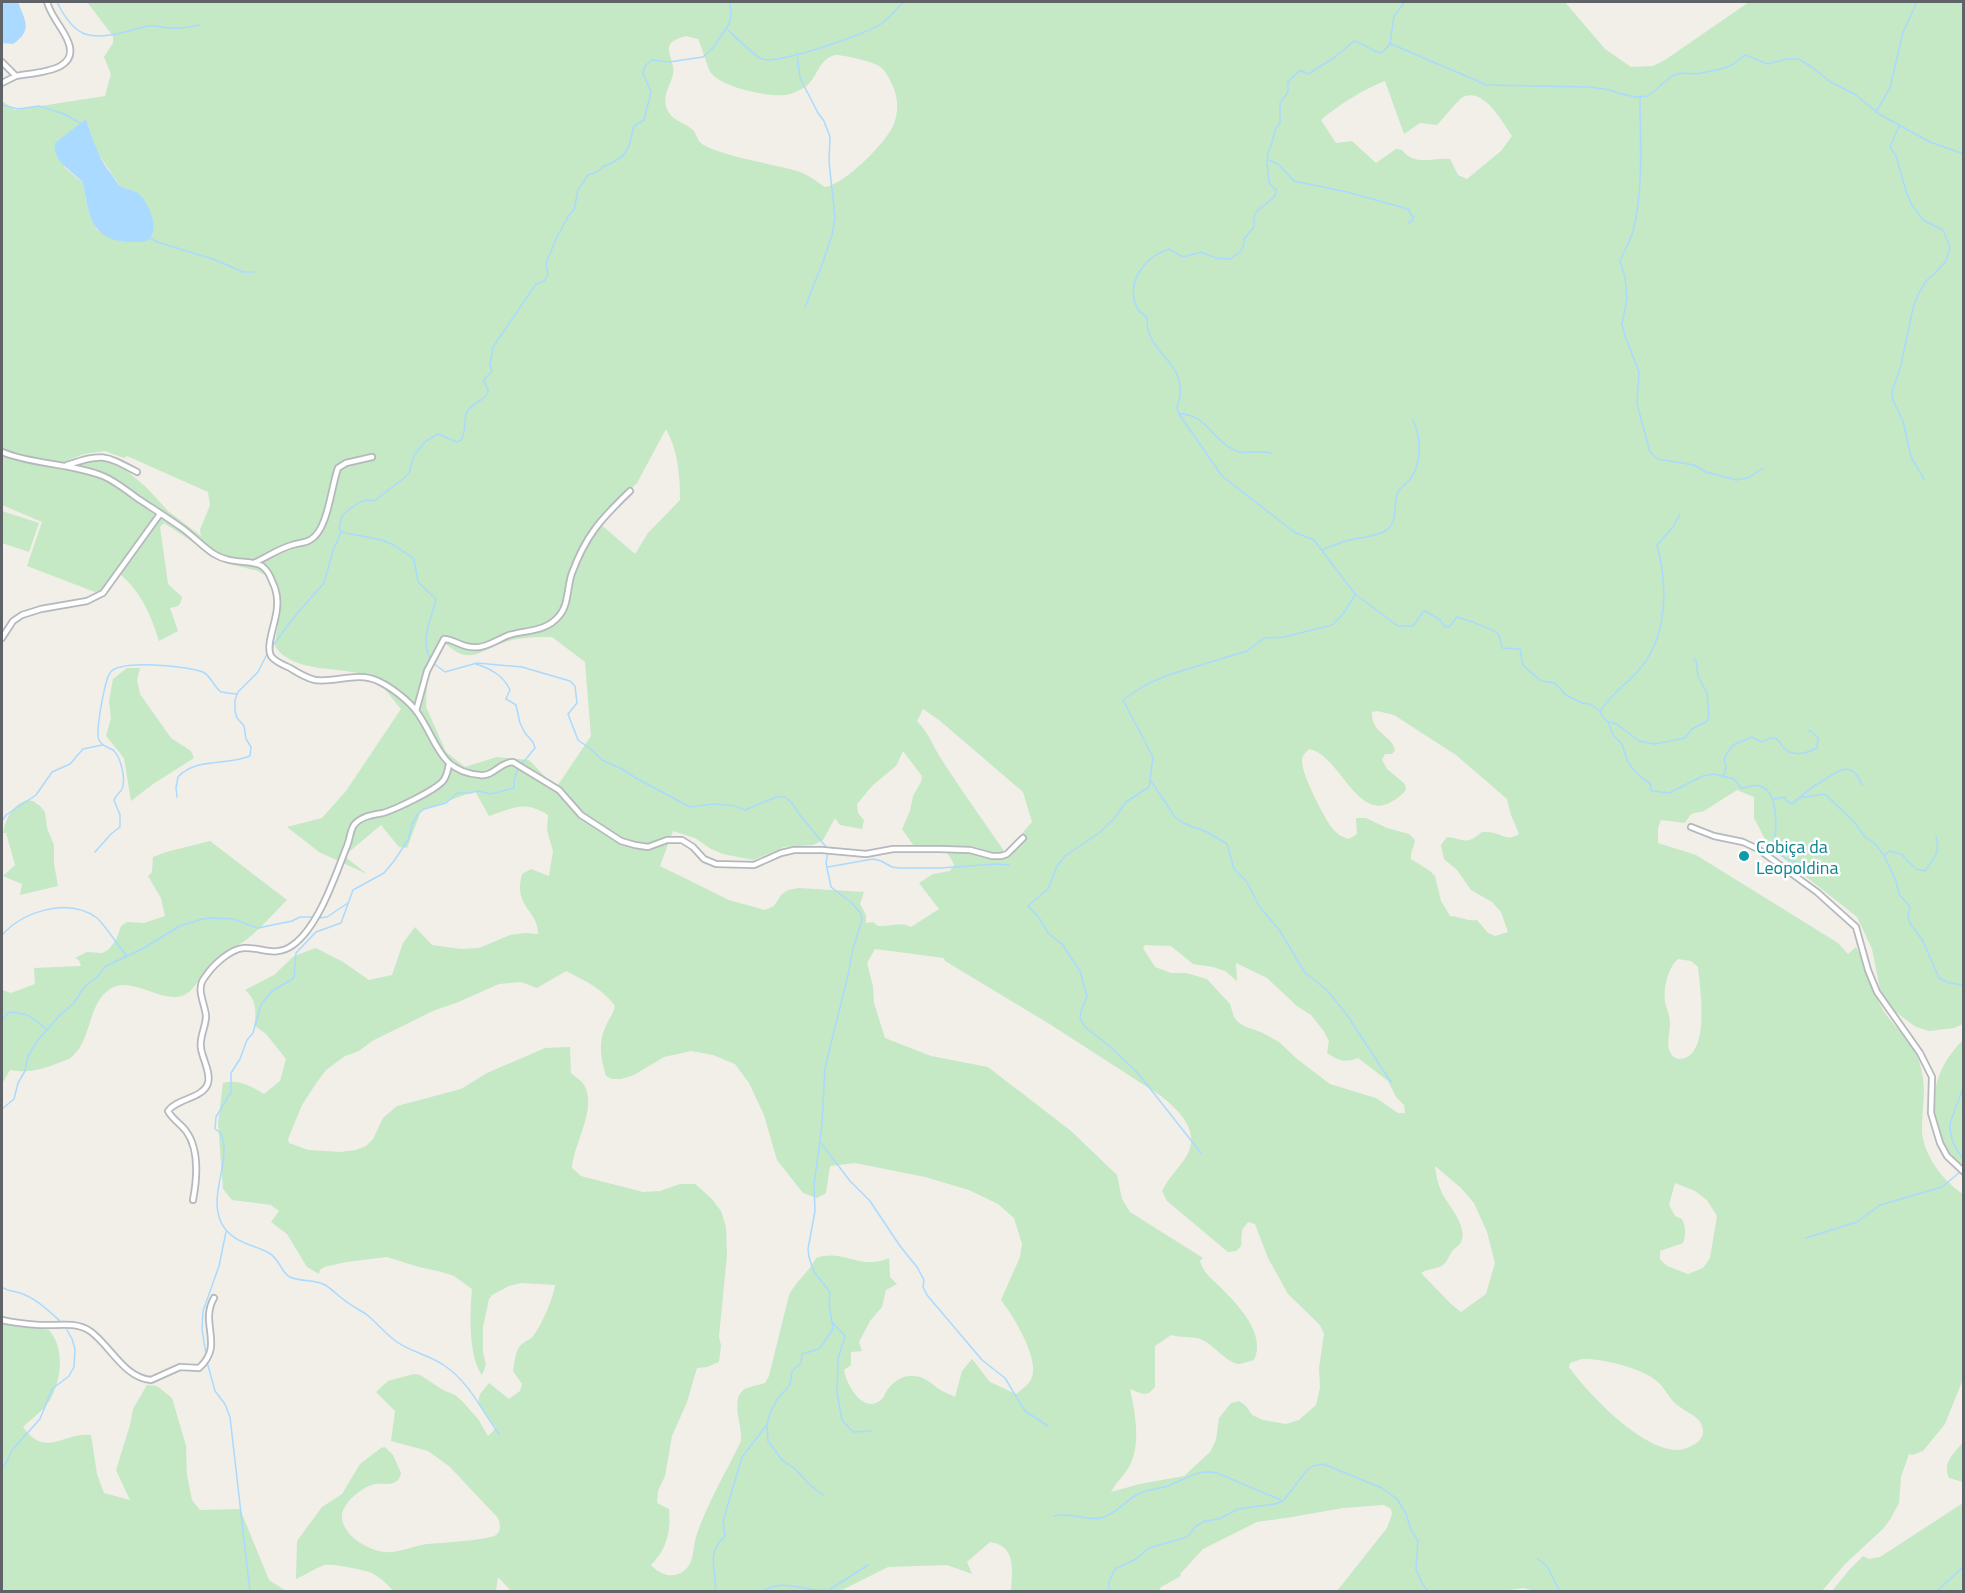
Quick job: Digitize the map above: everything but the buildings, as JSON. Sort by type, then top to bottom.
[{"type":"street","points":[[2,83],[16,76],[52,70],[62,66],[68,59],[70,50],[68,41],[47,2]]},
{"type":"street","points":[[2,62],[16,76]]},
{"type":"street","points":[[2,452],[18,458],[68,465],[112,480],[183,529],[214,554],[227,561],[254,563],[267,571],[276,588],[278,608],[269,644],[273,657],[299,674],[315,680],[374,679],[404,699],[416,711],[449,764],[460,771],[485,776],[504,764],[513,762],[559,790],[581,815],[621,841],[635,846],[648,847],[667,840],[682,840],[693,847],[704,859],[716,864],[754,865],[794,850],[866,854],[893,849],[939,849],[970,850],[1001,856],[1007,854],[1023,838]]},
{"type":"street","points":[[68,465],[101,456],[137,472]]},
{"type":"street","points":[[254,563],[293,544],[308,542],[316,536],[324,520],[338,468],[372,457]]},
{"type":"street","points":[[416,711],[427,671],[444,639],[465,647],[483,646],[507,636],[544,627],[560,615],[565,605],[571,575],[590,534],[630,491]]},
{"type":"street","points":[[2,638],[13,621],[22,615],[40,609],[87,601],[103,593],[160,514]]},
{"type":"street","points":[[193,1200],[194,1148],[188,1134],[168,1110],[173,1105],[198,1093],[207,1085],[209,1077],[200,1043],[206,1015],[201,988],[205,977],[235,951],[245,948],[265,952],[274,951],[288,948],[297,942],[329,895],[356,822],[397,807],[436,786],[446,776],[449,764]]},
{"type":"street","points":[[1691,827],[1714,836],[1743,842],[1758,849],[1816,892],[1856,927],[1868,970],[1877,992],[1917,1048],[1932,1077],[1931,1113],[1940,1143],[1947,1156],[1964,1172]]},
{"type":"street","points":[[2,1320],[39,1325],[74,1325],[84,1328],[134,1374],[151,1380],[180,1367],[199,1368],[206,1360],[211,1350],[208,1317],[214,1298]]},
{"type":"green space","points":[[87,2],[1565,2],[1605,49],[1631,67],[1653,66],[1665,60],[1749,2],[1963,2],[1963,1024],[1954,1028],[1929,1031],[1916,1027],[1890,1008],[1880,989],[1872,949],[1857,917],[1767,843],[1754,818],[1754,797],[1737,790],[1704,811],[1691,814],[1685,823],[1661,820],[1658,828],[1658,843],[1696,855],[1838,943],[1848,954],[1856,947],[1883,1010],[1911,1045],[1918,1058],[1924,1086],[1922,1131],[1926,1149],[1942,1175],[1963,1194],[1963,1379],[1945,1424],[1923,1451],[1909,1454],[1901,1477],[1899,1503],[1884,1528],[1845,1564],[1822,1591],[1540,1592],[1523,1588],[1496,1592],[1337,1591],[1387,1528],[1392,1514],[1391,1509],[1384,1505],[1343,1508],[1257,1522],[1203,1549],[1180,1574],[1181,1576],[1161,1587],[1159,1591],[1011,1591],[1012,1568],[1009,1554],[999,1544],[990,1542],[967,1562],[972,1574],[947,1565],[888,1567],[840,1591],[512,1592],[498,1577],[496,1591],[393,1591],[372,1573],[329,1565],[296,1579],[297,1541],[322,1507],[342,1494],[360,1464],[385,1447],[393,1455],[401,1475],[395,1482],[375,1484],[364,1489],[348,1502],[342,1513],[347,1531],[361,1544],[391,1552],[422,1545],[492,1537],[498,1533],[500,1527],[498,1518],[449,1466],[428,1451],[391,1441],[395,1411],[376,1392],[388,1381],[414,1374],[420,1375],[462,1401],[478,1419],[488,1436],[496,1428],[478,1403],[480,1394],[489,1383],[509,1399],[520,1391],[522,1384],[513,1371],[517,1352],[520,1346],[531,1338],[544,1318],[555,1285],[521,1283],[509,1286],[492,1295],[489,1299],[483,1327],[483,1352],[486,1365],[482,1375],[477,1367],[472,1345],[472,1289],[454,1276],[387,1257],[324,1267],[319,1274],[307,1267],[287,1234],[271,1222],[279,1211],[271,1205],[232,1200],[223,1189],[218,1123],[223,1083],[239,1083],[264,1094],[280,1081],[286,1059],[266,1034],[254,1025],[255,1006],[249,993],[245,990],[274,975],[294,956],[316,948],[343,962],[369,980],[392,975],[403,943],[415,927],[432,945],[461,949],[479,948],[510,935],[538,934],[534,919],[523,901],[520,885],[522,874],[531,869],[549,876],[553,851],[547,830],[548,815],[540,810],[519,807],[489,816],[475,791],[421,811],[407,848],[399,847],[381,825],[344,856],[367,874],[319,852],[287,827],[322,818],[346,791],[401,709],[379,683],[372,677],[360,673],[306,665],[283,655],[275,646],[279,611],[275,608],[272,587],[265,575],[258,571],[225,563],[164,523],[160,527],[168,584],[182,597],[179,605],[170,608],[178,631],[159,641],[143,602],[131,585],[116,571],[105,590],[95,592],[27,566],[42,522],[2,505],[2,101],[15,110],[105,96],[111,74],[104,57],[113,43],[113,36]],"holes":[[[686,36],[698,39],[709,70],[717,78],[734,87],[776,95],[787,95],[803,88],[813,79],[829,57],[835,55],[871,62],[883,69],[894,89],[897,99],[896,119],[890,132],[864,162],[843,179],[825,187],[797,171],[745,159],[706,146],[700,142],[693,130],[670,115],[665,101],[673,76],[670,44]],[[1385,81],[1404,134],[1420,123],[1437,125],[1463,97],[1471,95],[1478,97],[1492,108],[1512,136],[1501,151],[1467,179],[1458,175],[1450,159],[1418,160],[1402,150],[1396,149],[1376,163],[1352,141],[1336,143],[1321,120],[1360,93]],[[86,119],[96,150],[107,167],[121,187],[128,190],[152,217],[152,232],[98,231],[86,202],[83,183],[64,167]],[[666,429],[678,463],[680,500],[648,533],[635,554],[598,522],[637,483]],[[105,451],[124,458],[127,456],[208,492],[210,505],[200,530],[201,536],[168,511],[126,470],[110,462],[98,460],[78,464],[68,460],[84,454]],[[552,637],[585,662],[591,736],[556,788],[529,760],[497,757],[465,767],[446,752],[426,707],[427,681],[433,656],[442,640],[459,653],[473,655],[509,641]],[[923,709],[1023,792],[1032,822],[1007,851],[1004,851],[964,793],[917,721]],[[1372,712],[1394,715],[1456,755],[1507,799],[1519,834],[1509,838],[1482,832],[1469,840],[1447,837],[1441,845],[1444,859],[1457,870],[1471,890],[1492,902],[1501,912],[1508,932],[1495,936],[1488,933],[1477,920],[1450,916],[1441,901],[1435,876],[1411,859],[1415,840],[1409,834],[1387,828],[1366,818],[1356,818],[1357,834],[1349,839],[1342,837],[1329,824],[1305,775],[1302,761],[1309,749],[1330,762],[1358,795],[1368,803],[1379,806],[1391,802],[1406,790],[1405,784],[1387,769],[1382,760],[1385,754],[1392,754],[1395,750],[1390,740],[1375,725]],[[903,751],[922,776],[902,829],[914,846],[943,850],[954,865],[950,871],[933,874],[919,883],[939,909],[911,927],[899,924],[878,926],[873,922],[866,923],[866,915],[860,904],[864,892],[798,888],[788,890],[781,895],[774,906],[765,910],[729,900],[660,866],[673,831],[695,838],[723,854],[753,860],[784,847],[813,845],[823,840],[835,818],[840,825],[862,829],[864,820],[858,813],[857,804],[873,785],[896,766]],[[1145,945],[1171,946],[1193,964],[1225,971],[1237,981],[1236,963],[1267,978],[1297,1006],[1311,1015],[1329,1041],[1327,1053],[1342,1060],[1358,1058],[1388,1081],[1396,1097],[1404,1105],[1405,1113],[1398,1113],[1376,1098],[1330,1084],[1279,1042],[1238,1022],[1230,1004],[1207,979],[1186,973],[1171,973],[1155,967],[1143,948]],[[875,949],[944,958],[945,961],[1048,1023],[1169,1102],[1187,1124],[1191,1141],[1184,1160],[1162,1191],[1167,1201],[1228,1252],[1236,1251],[1241,1246],[1242,1230],[1248,1222],[1255,1224],[1268,1258],[1288,1294],[1320,1325],[1324,1334],[1319,1368],[1320,1388],[1316,1405],[1299,1420],[1286,1424],[1263,1420],[1252,1415],[1239,1401],[1231,1403],[1219,1418],[1216,1440],[1210,1452],[1184,1476],[1111,1492],[1130,1465],[1135,1447],[1135,1417],[1130,1389],[1143,1394],[1149,1393],[1155,1387],[1155,1346],[1171,1335],[1197,1338],[1205,1341],[1231,1361],[1240,1364],[1254,1360],[1257,1351],[1254,1331],[1237,1305],[1204,1270],[1200,1261],[1203,1258],[1130,1212],[1122,1199],[1117,1175],[1071,1131],[988,1067],[931,1056],[885,1038],[874,1003],[873,986],[867,963]],[[1678,959],[1691,961],[1698,967],[1701,1004],[1700,1034],[1696,1047],[1690,1055],[1680,1059],[1673,1056],[1668,1046],[1670,1021],[1665,997],[1669,973]],[[566,971],[605,995],[615,1006],[606,1025],[601,1046],[606,1076],[612,1079],[634,1075],[664,1057],[691,1051],[713,1055],[735,1064],[749,1083],[764,1115],[777,1160],[803,1193],[817,1198],[826,1193],[830,1166],[855,1163],[925,1177],[969,1190],[998,1204],[1014,1218],[1022,1244],[1020,1257],[1001,1300],[1018,1326],[1032,1359],[1032,1377],[1029,1382],[1016,1394],[990,1382],[972,1359],[962,1371],[955,1397],[929,1381],[918,1376],[909,1376],[894,1383],[882,1399],[874,1404],[862,1401],[852,1390],[844,1370],[851,1365],[851,1352],[862,1351],[859,1342],[870,1321],[882,1307],[886,1290],[897,1284],[890,1277],[889,1258],[869,1262],[835,1256],[816,1258],[789,1295],[769,1376],[765,1383],[747,1388],[738,1397],[741,1441],[706,1512],[696,1537],[689,1565],[683,1572],[673,1575],[664,1574],[655,1569],[651,1565],[661,1553],[669,1525],[669,1509],[657,1503],[658,1491],[665,1476],[672,1436],[687,1402],[697,1368],[719,1362],[721,1346],[719,1336],[727,1255],[726,1227],[721,1211],[711,1198],[695,1184],[680,1184],[660,1191],[643,1192],[581,1176],[572,1168],[588,1102],[587,1091],[582,1082],[571,1073],[570,1047],[545,1048],[487,1073],[461,1089],[397,1106],[383,1118],[373,1139],[366,1146],[356,1150],[341,1152],[308,1150],[289,1143],[288,1139],[302,1105],[326,1070],[372,1041],[435,1010],[499,984],[521,982],[537,988]],[[1435,1166],[1461,1188],[1474,1203],[1487,1232],[1495,1263],[1486,1294],[1461,1312],[1421,1273],[1443,1265],[1460,1244],[1462,1238],[1461,1225],[1439,1187]],[[1675,1183],[1695,1191],[1707,1200],[1717,1216],[1710,1258],[1703,1268],[1688,1274],[1667,1266],[1660,1259],[1660,1251],[1683,1243],[1685,1231],[1682,1219],[1675,1216],[1669,1205]],[[1582,1359],[1612,1362],[1644,1373],[1659,1383],[1677,1405],[1699,1420],[1703,1428],[1702,1436],[1687,1448],[1673,1450],[1656,1445],[1622,1423],[1569,1367],[1570,1363]]]},
{"type":"green space","points":[[2,511],[39,523],[29,552],[2,543]]},
{"type":"green space","points":[[127,668],[140,668],[137,680],[140,694],[171,738],[191,751],[194,758],[131,801],[124,758],[106,736],[111,718],[109,701],[113,679]]},
{"type":"green space","points":[[27,800],[33,801],[45,812],[47,828],[54,845],[54,864],[58,886],[20,895],[22,884],[3,876],[15,865],[6,833],[3,833],[10,813],[17,805]]},
{"type":"green space","points":[[210,841],[287,900],[252,935],[213,963],[186,994],[174,997],[165,996],[127,985],[110,989],[97,1004],[77,1052],[69,1059],[47,1067],[33,1070],[10,1070],[2,1084],[2,990],[11,993],[35,984],[34,968],[81,966],[79,960],[75,958],[87,952],[102,953],[108,950],[116,940],[121,926],[127,922],[144,923],[165,916],[161,898],[148,876],[152,872],[153,857]]},
{"type":"green space","points":[[1963,1040],[1963,1167],[1942,1143],[1934,1115],[1934,1101],[1940,1075],[1946,1062]]},
{"type":"green space","points":[[2,1322],[49,1330],[57,1345],[60,1362],[58,1380],[47,1405],[23,1427],[31,1436],[47,1443],[91,1435],[97,1474],[104,1493],[130,1500],[116,1470],[133,1409],[147,1385],[157,1386],[172,1398],[186,1446],[187,1475],[192,1500],[200,1510],[240,1509],[269,1580],[286,1591],[2,1591]]},
{"type":"green space","points":[[1963,1442],[1963,1482],[1949,1478],[1947,1467],[1950,1458]]},
{"type":"green space","points":[[1963,1503],[1963,1591],[1832,1591],[1863,1556],[1869,1559],[1880,1557]]},
{"type":"water","points":[[2,2],[18,2],[25,19],[23,34],[13,44],[2,43]]},
{"type":"water","points":[[86,119],[98,152],[108,170],[119,185],[136,192],[148,206],[154,227],[147,241],[119,241],[100,232],[90,216],[83,183],[64,166],[57,156],[55,143]]},
{"type":"waterway","points":[[57,2],[63,14],[76,29],[92,36],[112,35],[148,26],[179,28],[200,25]]},
{"type":"waterway","points":[[271,648],[324,583],[341,532],[339,528],[342,516],[360,502],[374,501],[403,479],[409,473],[414,455],[426,441],[438,434],[457,442],[461,440],[467,412],[488,392],[483,381],[492,371],[490,364],[493,347],[536,284],[544,281],[548,275],[546,263],[557,237],[574,210],[578,190],[588,175],[623,156],[629,146],[634,126],[644,120],[651,92],[643,73],[645,66],[652,60],[669,62],[703,57],[713,48],[729,24],[730,2]]},
{"type":"waterway","points":[[727,29],[759,57],[771,60],[822,48],[872,29],[884,22],[904,2]]},
{"type":"waterway","points":[[1405,2],[1394,16],[1390,44],[1382,53],[1354,41],[1310,73],[1307,74],[1300,70],[1288,82],[1288,92],[1280,103],[1280,123],[1276,128],[1267,162],[1269,183],[1276,193],[1256,212],[1254,227],[1244,239],[1240,252],[1230,259],[1216,258],[1201,252],[1183,257],[1169,249],[1152,258],[1140,272],[1136,280],[1134,299],[1138,309],[1147,318],[1154,342],[1179,379],[1180,392],[1177,408],[1179,414],[1222,476],[1294,532],[1314,540],[1355,594],[1398,626],[1413,626],[1425,611],[1440,620],[1445,627],[1450,626],[1457,617],[1495,632],[1500,637],[1502,648],[1520,649],[1523,665],[1541,681],[1555,683],[1566,695],[1582,703],[1590,704],[1600,711],[1613,735],[1622,744],[1632,768],[1650,783],[1651,790],[1669,793],[1703,776],[1714,774],[1734,779],[1741,788],[1760,786],[1771,796],[1774,805],[1776,824],[1772,849],[1786,859],[1815,867]]},
{"type":"waterway","points":[[1876,112],[1890,88],[1903,32],[1917,2]]},
{"type":"waterway","points":[[1391,44],[1487,85],[1590,87],[1635,97],[1648,96],[1672,76],[1721,69],[1732,65],[1745,55],[1768,64],[1787,59],[1799,59],[1829,81],[1856,95],[1879,114],[1930,142],[1964,154]]},
{"type":"waterway","points":[[797,54],[800,78],[824,121],[830,137],[829,161],[835,218],[823,262],[805,307]]},
{"type":"waterway","points":[[1640,97],[1639,197],[1633,231],[1620,261],[1625,277],[1627,299],[1622,324],[1639,372],[1637,404],[1650,452],[1658,459],[1694,465],[1706,472],[1736,480],[1748,478],[1763,468]]},
{"type":"waterway","points":[[2,105],[18,109],[39,106],[64,114],[80,123]]},
{"type":"waterway","points":[[1899,126],[1890,147],[1896,156],[1907,194],[1923,220],[1943,230],[1950,247],[1946,261],[1926,281],[1919,293],[1913,308],[1901,365],[1892,392],[1893,400],[1903,421],[1911,457],[1924,479]]},
{"type":"waterway","points":[[1269,160],[1278,164],[1294,181],[1347,192],[1408,209],[1413,217],[1408,223]]},
{"type":"waterway","points":[[148,237],[157,242],[213,259],[243,272],[254,272]]},
{"type":"waterway","points":[[1180,414],[1194,417],[1233,449],[1244,452],[1271,453]]},
{"type":"waterway","points":[[1322,550],[1349,540],[1377,535],[1393,523],[1396,497],[1415,472],[1419,457],[1418,434],[1413,420]]},
{"type":"waterway","points":[[1600,711],[1639,670],[1649,657],[1656,642],[1663,611],[1664,594],[1657,545],[1673,527],[1680,514]]},
{"type":"waterway","points":[[341,532],[382,540],[394,545],[414,559],[418,582],[436,599],[426,636],[430,659]]},
{"type":"waterway","points":[[1201,1153],[1137,1072],[1085,1027],[1080,1018],[1087,996],[1080,971],[1062,944],[1048,933],[1028,906],[1048,889],[1057,866],[1065,856],[1099,833],[1114,819],[1126,802],[1149,787],[1153,757],[1123,700],[1145,685],[1168,675],[1247,651],[1264,638],[1284,637],[1332,625],[1343,614],[1355,595]]},
{"type":"waterway","points":[[177,797],[178,777],[185,771],[203,764],[232,761],[250,756],[251,747],[246,739],[244,726],[237,718],[235,700],[238,692],[258,672],[268,652]]},
{"type":"waterway","points":[[1609,722],[1617,724],[1639,741],[1654,744],[1685,738],[1692,729],[1706,722],[1709,717],[1707,693],[1698,676],[1694,659]]},
{"type":"waterway","points":[[433,663],[445,672],[477,663],[522,667],[570,681],[575,686],[577,703],[568,714],[578,740],[602,760],[690,807],[714,804],[735,806],[745,810],[776,797],[785,797],[827,848]]},
{"type":"waterway","points":[[476,664],[496,673],[510,690],[506,699],[516,705],[520,723],[535,748],[521,765]]},
{"type":"waterway","points":[[95,852],[120,827],[120,815],[114,800],[123,785],[122,768],[116,753],[101,744],[98,735],[101,706],[110,673],[126,666],[139,665],[184,668],[203,672],[221,692],[236,694]]},
{"type":"waterway","points":[[1724,775],[1726,767],[1724,758],[1733,745],[1752,737],[1761,742],[1775,738],[1789,751],[1797,754],[1805,753],[1817,748],[1818,738],[1808,731]]},
{"type":"waterway","points":[[2,821],[6,815],[36,795],[52,772],[70,764],[83,749],[102,745]]},
{"type":"waterway","points":[[499,1434],[468,1388],[445,1366],[399,1343],[366,1314],[325,1285],[290,1277],[269,1253],[242,1242],[225,1229],[221,1222],[217,1200],[224,1144],[221,1133],[215,1129],[216,1117],[231,1092],[231,1073],[240,1059],[247,1040],[253,1033],[261,1005],[272,991],[294,978],[296,953],[316,932],[341,923],[353,890],[384,873],[408,840],[418,814],[424,809],[446,803],[457,793],[478,791],[491,794],[514,788],[518,768]]},
{"type":"waterway","points":[[1774,799],[1785,797],[1786,801],[1792,804],[1808,790],[1837,772],[1848,769],[1858,776],[1862,785]]},
{"type":"waterway","points":[[1151,781],[1175,817],[1227,844],[1234,869],[1247,882],[1259,906],[1280,931],[1305,973],[1326,989],[1347,1015],[1391,1082]]},
{"type":"waterway","points":[[1798,798],[1825,794],[1855,823],[1865,837],[1874,843],[1884,855],[1896,881],[1899,894],[1910,907],[1908,917],[1910,923],[1923,941],[1939,978],[1949,983],[1964,985]]},
{"type":"waterway","points":[[1886,854],[1889,851],[1901,854],[1916,869],[1925,871],[1937,852],[1936,837]]},
{"type":"waterway","points":[[2,842],[2,869]]},
{"type":"waterway","points":[[823,1495],[782,1460],[768,1441],[767,1425],[777,1399],[790,1385],[792,1371],[801,1363],[802,1354],[819,1349],[833,1329],[829,1304],[830,1292],[814,1272],[808,1249],[815,1211],[814,1185],[822,1125],[825,1068],[852,952],[862,920],[861,914],[852,903],[831,887],[826,863],[828,852]]},
{"type":"waterway","points":[[828,867],[873,859],[899,868],[1009,865]]},
{"type":"waterway","points":[[318,918],[327,917],[348,903]]},
{"type":"waterway","points":[[2,935],[22,919],[34,914],[47,910],[73,908],[97,918],[126,955]]},
{"type":"waterway","points":[[2,1109],[14,1099],[28,1056],[38,1040],[73,1004],[85,986],[106,966],[142,949],[180,926],[202,919],[233,919],[258,928],[292,921],[300,917],[313,917]]},
{"type":"waterway","points":[[2,1020],[9,1012],[22,1014],[33,1018],[46,1029]]},
{"type":"waterway","points":[[1964,1085],[1950,1123],[1953,1142],[1964,1159]]},
{"type":"waterway","points":[[821,1143],[850,1181],[870,1201],[917,1267],[924,1280],[923,1287],[927,1295],[982,1360],[1005,1378],[1025,1411],[1048,1426]]},
{"type":"waterway","points":[[1806,1238],[1857,1222],[1880,1205],[1942,1187],[1960,1172]]},
{"type":"waterway","points":[[206,1354],[202,1329],[203,1311],[219,1266],[226,1232]]},
{"type":"waterway","points":[[2,1287],[31,1298],[60,1321]]},
{"type":"waterway","points":[[832,1322],[845,1336],[838,1359],[837,1393],[842,1420],[853,1432],[872,1431]]},
{"type":"waterway","points":[[2,1468],[12,1450],[40,1419],[52,1389],[69,1376],[74,1367],[75,1349],[67,1330]]},
{"type":"waterway","points":[[207,1362],[215,1391],[225,1404],[230,1417],[250,1592]]},
{"type":"waterway","points":[[715,1592],[713,1556],[725,1536],[723,1521],[742,1457],[766,1426]]},
{"type":"waterway","points":[[1109,1592],[1109,1582],[1115,1569],[1136,1559],[1149,1548],[1187,1537],[1196,1526],[1205,1521],[1219,1519],[1238,1509],[1283,1501],[1307,1470],[1323,1464],[1382,1488],[1397,1499],[1418,1541],[1416,1570],[1429,1592]]},
{"type":"waterway","points":[[1054,1516],[1101,1518],[1140,1493],[1168,1486],[1203,1472],[1217,1473],[1281,1500]]},
{"type":"waterway","points":[[1538,1559],[1547,1566],[1560,1592]]},
{"type":"waterway","points":[[761,1592],[781,1585],[829,1590],[868,1565]]},
{"type":"waterway","points":[[1936,1592],[1964,1566]]},
{"type":"place","name":"Cobiça da Leopoldina","points":[[1744,856]]}]
